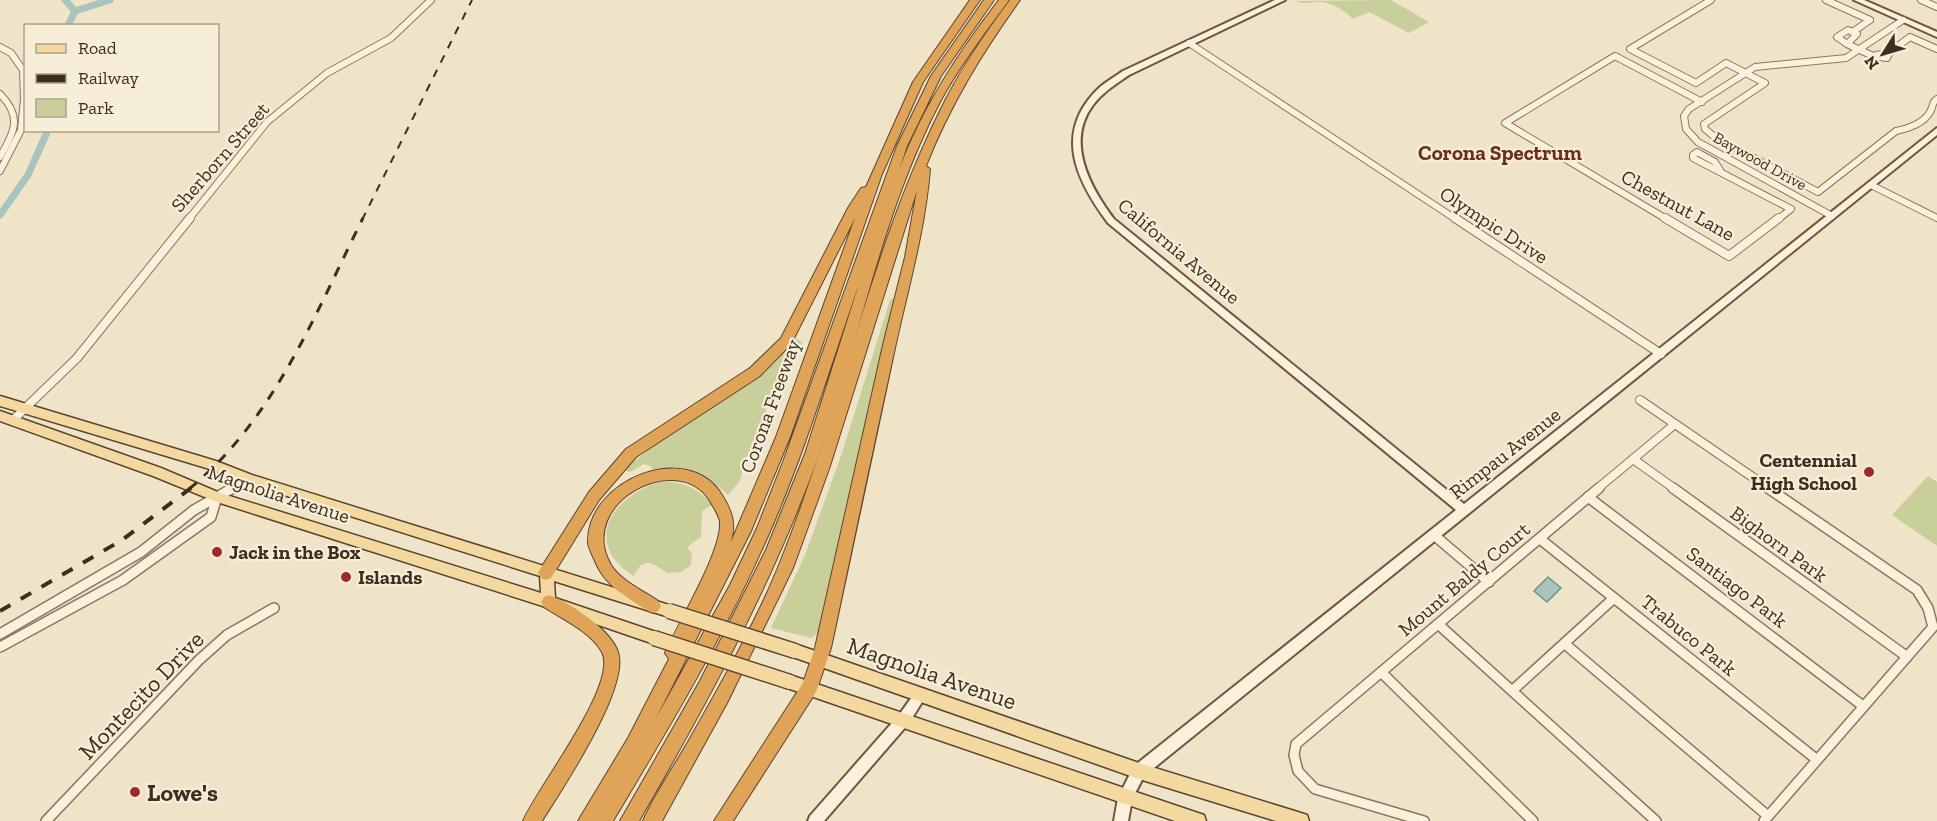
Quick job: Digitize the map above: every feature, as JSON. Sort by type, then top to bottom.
[{"type":"highway","name":"Corona Freeway","points":[[587,821],[654,706],[744,531],[783,437],[876,174],[918,82],[975,0]]},
{"type":"highway","points":[[603,821],[673,706],[735,590],[764,528],[790,462],[902,146],[936,76],[989,0]]},
{"type":"highway","points":[[629,821],[710,681],[776,548],[813,451],[884,226],[910,156],[941,88],[983,25],[1004,0]]},
{"type":"highway","points":[[983,25],[1014,0]]},
{"type":"highway","points":[[652,821],[725,695],[789,561],[832,439],[894,237],[924,155],[957,84],[982,43],[1014,0]]},
{"type":"highway","points":[[723,821],[810,687],[823,648],[900,303],[922,192],[924,155]]},
{"type":"highway","points":[[546,573],[594,496],[631,453],[755,372],[786,340],[854,208],[876,174]]},
{"type":"highway","points":[[653,606],[607,572],[595,550],[595,526],[608,502],[631,485],[653,475],[675,473],[698,477],[712,488],[720,500],[727,523],[718,556],[660,679],[654,706]]},
{"type":"highway","points":[[532,821],[598,710],[611,679],[612,655],[594,632],[549,602]]},
{"type":"main road","name":"California Avenue","points":[[1281,0],[1115,79],[1086,107],[1077,131],[1076,144],[1081,175],[1094,201],[1111,221],[1464,510]]},
{"type":"main road","points":[[1858,0],[1937,35]]},
{"type":"main road","name":"Rimpau Avenue","points":[[1121,821],[1125,798],[1139,771],[1937,131]]},
{"type":"main road","name":"Magnolia Avenue","points":[[0,400],[216,466],[249,479],[795,651],[1139,771],[1301,821]]},
{"type":"main road","name":"Magnolia Avenue","points":[[6,418],[157,472],[217,498],[810,687],[1125,798],[1198,821]]},
{"type":"main road","points":[[546,573],[549,602]]},
{"type":"main road","points":[[815,821],[904,719],[921,694]]},
{"type":"street","name":"Sherborn Street","points":[[6,418],[25,408],[77,358],[267,122],[327,73],[391,38],[431,0]]},
{"type":"street","points":[[1711,0],[1630,49],[1696,83],[1726,63],[1765,83],[1704,124],[1705,129],[1716,138],[1818,192],[1896,131],[1910,129],[1930,113],[1933,102],[1937,99]]},
{"type":"street","points":[[1826,0],[1870,20],[1854,31],[1848,30],[1837,37],[1873,56],[1887,58],[1890,52],[1910,37],[1937,49]]},
{"type":"street","points":[[1921,0],[1937,7]]},
{"type":"street","name":"Baywood Drive","points":[[1832,216],[1706,148],[1693,138],[1684,124],[1686,113],[1745,73],[1762,65],[1846,58],[1903,20]]},
{"type":"street","points":[[1847,44],[1856,38],[1857,34],[1854,31]]},
{"type":"street","name":"Olympic Drive","points":[[1189,43],[1661,354]]},
{"type":"street","points":[[0,47],[11,53],[23,70],[24,99],[21,130],[0,171]]},
{"type":"street","name":"Chestnut Lane","points":[[1702,102],[1615,56],[1505,123],[1730,256],[1791,209],[1720,170],[1715,162],[1697,152],[1706,148]]},
{"type":"street","points":[[0,94],[10,102],[14,110],[15,124],[13,133],[0,157]]},
{"type":"street","points":[[1872,184],[1936,216]]},
{"type":"street","points":[[1565,644],[1766,819],[1933,627],[1930,613],[1917,590],[1640,400]]},
{"type":"street","name":"Mount Baldy Court","points":[[1424,821],[1315,789],[1298,771],[1294,755],[1296,744],[1675,424]]},
{"type":"street","name":"Bighorn Park","points":[[1633,459],[1906,656]]},
{"type":"street","points":[[0,634],[141,552],[194,510],[249,479]]},
{"type":"street","name":"Santiago Park","points":[[1588,497],[1863,706]]},
{"type":"street","points":[[0,647],[123,580],[212,517],[217,498]]},
{"type":"street","points":[[1434,535],[1489,582]]},
{"type":"street","name":"Trabuco Park","points":[[1540,539],[1816,759]]},
{"type":"street","points":[[1513,690],[1614,597]]},
{"type":"street","name":"Montecito Drive","points":[[46,821],[199,660],[227,635],[274,608]]},
{"type":"street","points":[[1438,624],[1656,821]]},
{"type":"street","points":[[1382,673],[1533,821]]},
{"type":"green space","points":[[1391,0],[1429,22],[1409,33],[1369,12],[1353,19],[1329,3],[1296,1]]},
{"type":"green space","points":[[892,298],[895,301],[819,632],[811,638],[771,628],[805,555],[841,456]]},
{"type":"green space","points":[[793,337],[802,342],[800,350],[797,350],[784,371],[781,386],[772,396],[766,409],[764,427],[745,460],[740,481],[728,495],[694,472],[675,469],[652,470],[652,467],[644,464],[630,472],[623,470]]},
{"type":"green space","points":[[1928,476],[1937,482],[1937,546],[1892,515]]},
{"type":"green space","points":[[660,482],[689,486],[712,505],[702,511],[701,537],[687,547],[692,554],[691,565],[681,572],[668,573],[646,563],[638,569],[634,576],[618,563],[609,549],[606,535],[609,522],[628,498]]},
{"type":"water","points":[[1548,577],[1561,588],[1547,602],[1534,591]]},
{"type":"waterway","points":[[65,0],[75,11]]},
{"type":"waterway","points":[[75,11],[110,0]]},
{"type":"waterway","points":[[69,24],[75,11]]},
{"type":"waterway","points":[[0,215],[28,175],[47,132]]},
{"type":"railway","points":[[363,218],[472,0]]},
{"type":"railway","points":[[189,489],[219,461],[269,398],[309,328],[363,218]]},
{"type":"railway","points":[[0,611],[122,540],[191,488]]},
{"type":"place","name":"Centennial High School","points":[[1869,472]]},
{"type":"place","name":"Jack in the Box","points":[[217,552]]},
{"type":"place","name":"Islands","points":[[346,577]]},
{"type":"place","name":"Lowe's","points":[[135,792]]},
{"type":"district","name":"Corona Spectrum","points":[[1500,152]]}]
